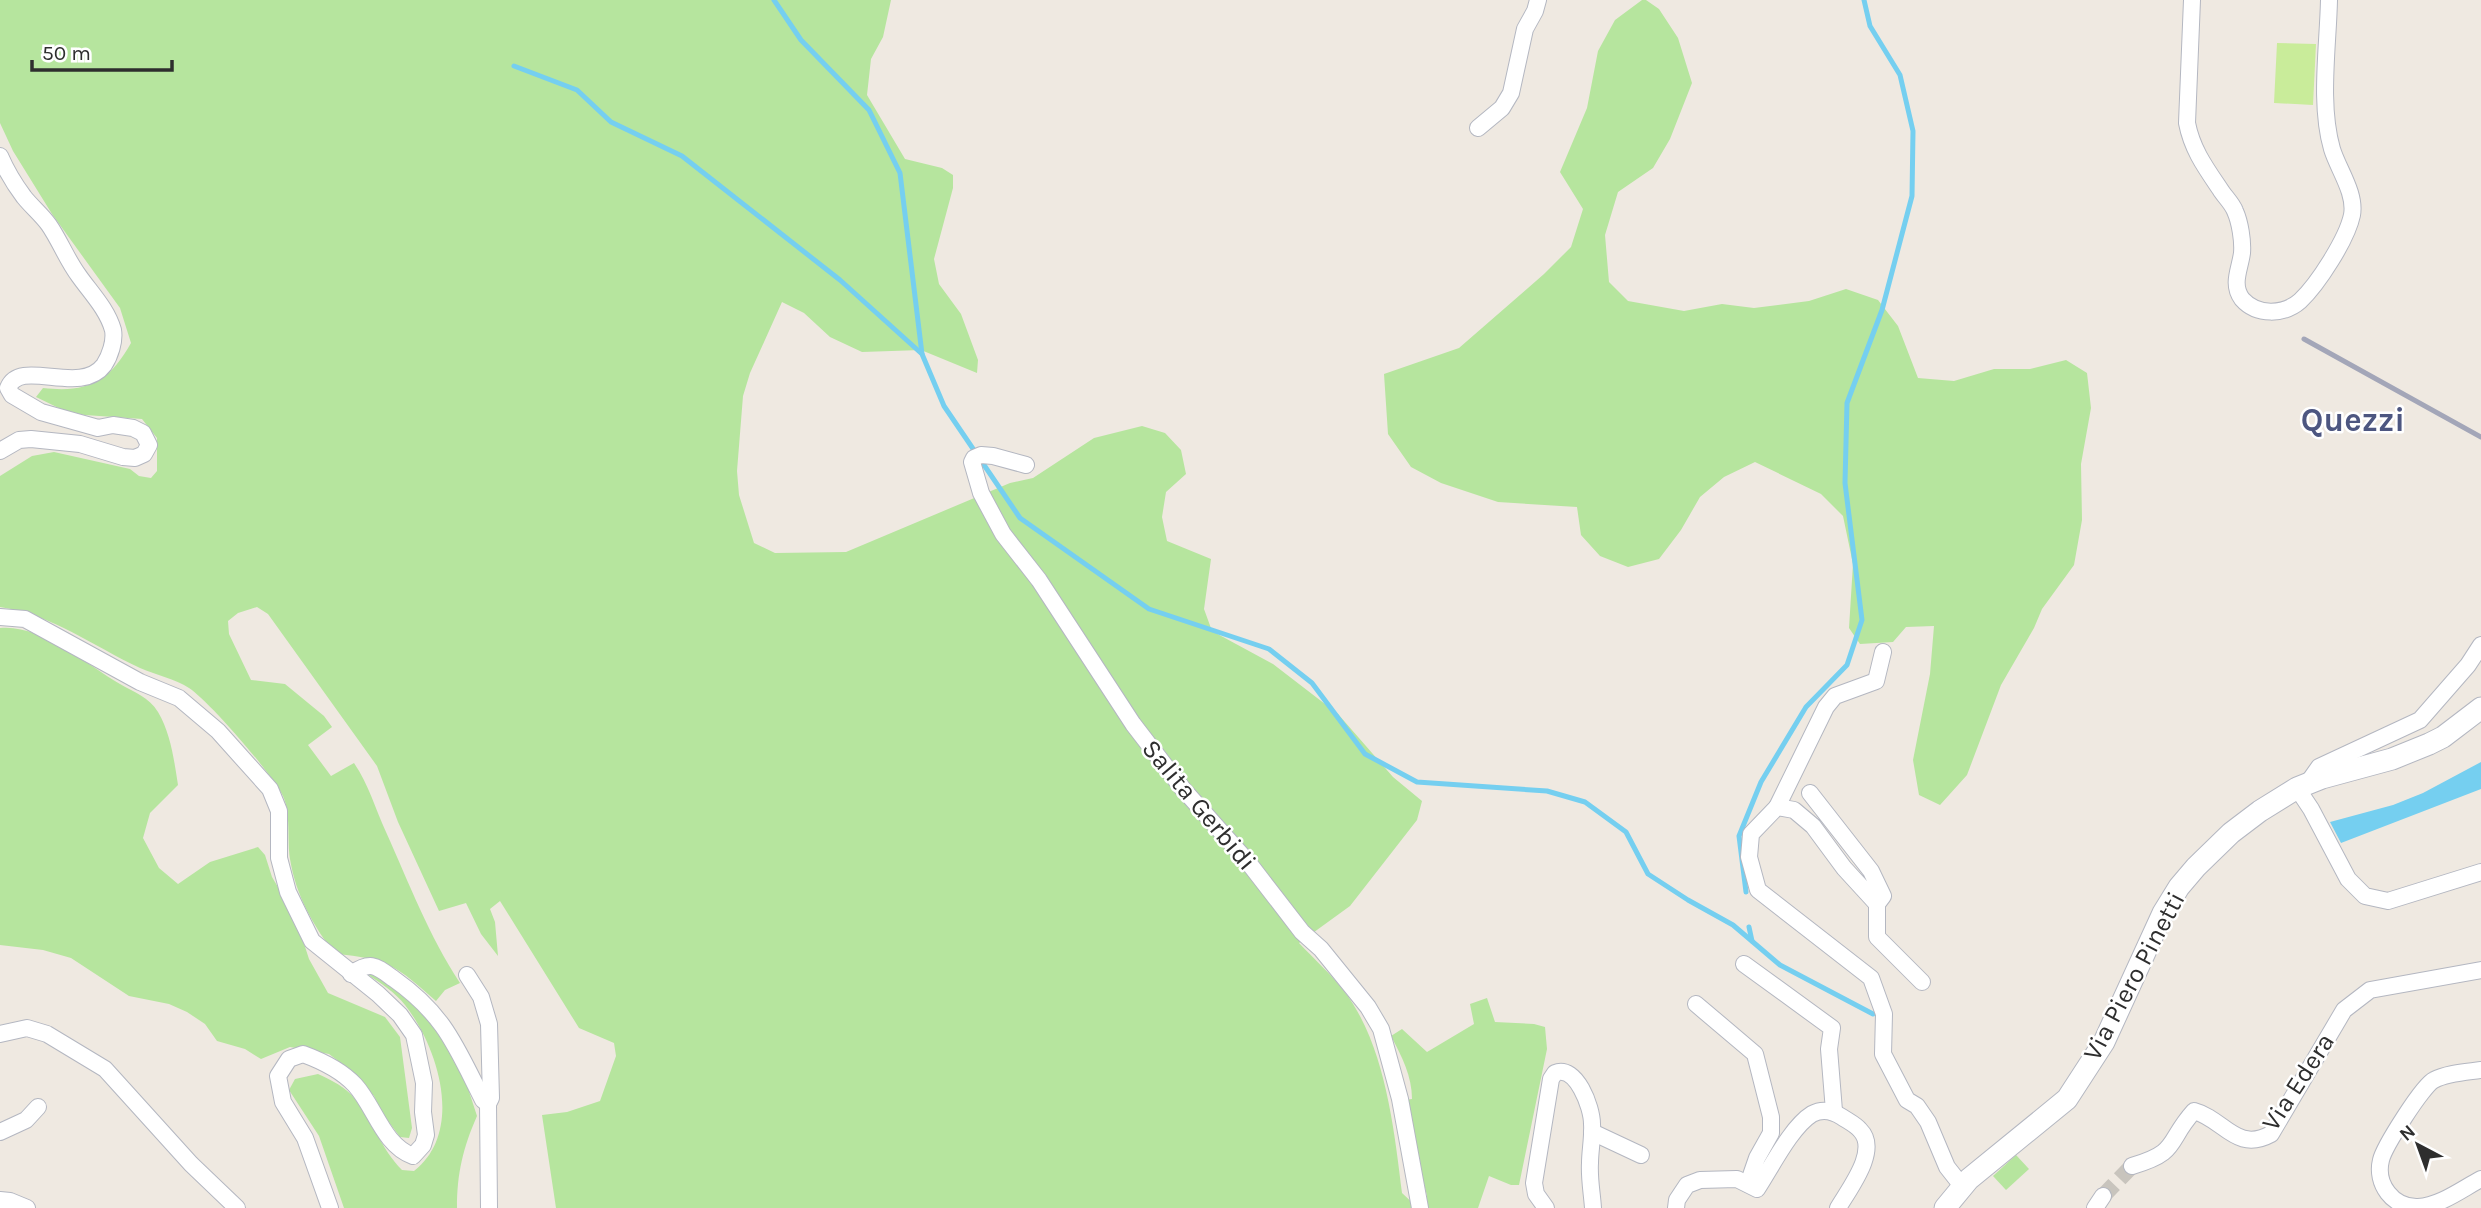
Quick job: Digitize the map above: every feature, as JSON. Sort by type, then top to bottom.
[{"type":"street","points":[[1478,128],[1502,107],[1511,93],[1525,29],[1538,0]]},
{"type":"street","points":[[2192,0],[2188,108],[2191,141],[2200,160],[2235,211],[2242,245],[2236,284],[2238,293],[2244,301],[2257,309],[2273,313],[2283,311],[2300,301],[2335,254],[2353,211],[2329,135],[2326,113],[2329,0]]},
{"type":"street","points":[[0,156],[23,196],[50,226],[64,254],[94,295],[113,332],[111,350],[103,366],[90,377],[18,376],[8,388],[12,395],[41,412],[98,428],[113,425],[133,428],[146,437],[149,445],[144,454],[135,458],[122,457],[80,444],[31,439],[19,440],[0,450]]},
{"type":"street","name":"Salita Gerbidi","points":[[1026,465],[981,457],[973,467],[981,493],[1003,534],[1039,580],[1133,724],[1183,789],[1248,862],[1302,932],[1321,949],[1368,1007],[1381,1029],[1397,1088],[1420,1208]]},
{"type":"street","points":[[0,617],[25,619],[140,682],[179,698],[218,731],[271,789],[279,811],[279,858],[288,892],[312,941],[378,994],[400,1015],[414,1035],[424,1083],[423,1112],[426,1135],[423,1145],[413,1156],[402,1152],[355,1086],[338,1070],[303,1054],[289,1059],[278,1076],[283,1102],[305,1138],[330,1208]]},
{"type":"street","points":[[2481,645],[2469,666],[2420,720],[2319,767],[2302,786],[2348,880],[2365,896],[2388,901],[2481,872]]},
{"type":"street","points":[[1883,652],[1876,681],[1835,696],[1826,707],[1777,807],[1751,834],[1749,857],[1758,890],[1871,978],[1884,1014],[1883,1054],[1907,1100],[1917,1107],[1928,1122],[1947,1167],[1962,1186]]},
{"type":"street","name":"Via Piero Pinetti","points":[[1945,1208],[1962,1186],[2067,1099],[2104,1042],[2163,913],[2179,887],[2231,833],[2260,811],[2302,786],[2415,750],[2443,737],[2481,708]]},
{"type":"street","points":[[1810,793],[1871,871],[1883,896],[1877,904],[1877,937],[1922,982]]},
{"type":"street","points":[[1777,807],[1794,810],[1813,826],[1844,868],[1877,904]]},
{"type":"street","points":[[1744,964],[1832,1028],[1829,1049],[1834,1111]]},
{"type":"street","points":[[351,974],[362,966],[370,965],[424,1001],[448,1031],[483,1100],[488,1104]]},
{"type":"street","name":"Via Edera","points":[[2132,1166],[2155,1159],[2166,1152],[2194,1111],[2242,1139],[2258,1141],[2271,1134],[2344,1010],[2370,990],[2481,971]]},
{"type":"street","points":[[467,975],[481,996],[489,1024],[489,1208]]},
{"type":"street","points":[[1696,1004],[1755,1054],[1771,1117],[1771,1133],[1757,1158],[1748,1184]]},
{"type":"street","points":[[0,1034],[27,1028],[47,1034],[105,1069],[191,1164],[237,1208]]},
{"type":"street","points":[[2481,1070],[2434,1080],[2422,1090],[2381,1158],[2382,1181],[2391,1204],[2417,1207],[2432,1205],[2481,1179]]},
{"type":"street","points":[[1546,1208],[1536,1194],[1534,1183],[1551,1079],[1555,1073],[1565,1071],[1576,1081],[1590,1109],[1593,1208]]},
{"type":"street","points":[[1758,1139],[1761,1102],[1765,1095]]},
{"type":"street","points":[[0,1132],[26,1120],[38,1107]]},
{"type":"street","points":[[1676,1208],[1687,1185],[1700,1180],[1737,1179],[1757,1189],[1799,1126],[1813,1114],[1824,1110],[1834,1111],[1860,1129],[1868,1145],[1865,1162],[1838,1208]]},
{"type":"street","points":[[1592,1132],[1641,1155]]},
{"type":"street","points":[[0,1200],[27,1208]]},
{"type":"green space","points":[[0,0],[891,0],[883,37],[871,59],[867,95],[905,159],[942,168],[953,175],[953,188],[934,259],[939,284],[961,314],[978,360],[977,373],[921,350],[862,352],[830,337],[804,313],[782,302],[750,373],[743,396],[737,471],[739,495],[754,543],[775,553],[846,552],[1010,483],[1033,478],[1094,438],[1142,426],[1165,433],[1181,450],[1186,474],[1166,492],[1162,517],[1167,541],[1211,559],[1204,609],[1212,631],[1273,664],[1338,714],[1393,777],[1422,801],[1417,820],[1350,906],[1299,943],[1344,991],[1369,1036],[1391,1114],[1402,1193],[1418,1208],[556,1208],[542,1115],[567,1112],[600,1101],[616,1056],[614,1043],[579,1028],[500,901],[490,909],[495,922],[498,956],[481,934],[466,903],[439,911],[398,822],[377,766],[268,614],[257,607],[238,613],[228,621],[229,634],[251,680],[285,684],[324,716],[332,727],[308,745],[331,776],[354,763],[359,771],[429,928],[460,983],[445,990],[436,1001],[391,966],[367,958],[335,954],[313,921],[296,885],[290,859],[287,811],[283,796],[254,756],[198,696],[184,685],[140,668],[55,624],[0,607],[0,476],[32,456],[54,452],[130,469],[139,476],[151,478],[157,471],[157,438],[142,419],[71,414],[36,397],[43,388],[73,389],[96,382],[114,367],[131,343],[120,308],[52,214],[13,151],[0,123]]},
{"type":"green space","points":[[1642,0],[1659,9],[1678,38],[1692,83],[1670,139],[1653,168],[1618,192],[1605,235],[1609,282],[1628,301],[1684,311],[1722,304],[1754,308],[1809,301],[1846,289],[1878,300],[1898,326],[1918,378],[1954,381],[1994,369],[2030,369],[2066,360],[2087,373],[2091,408],[2081,464],[2082,520],[2074,565],[2042,609],[2001,685],[1967,775],[1940,805],[1919,795],[1913,760],[1930,674],[1934,626],[1906,627],[1893,642],[1860,644],[1849,628],[1853,564],[1843,516],[1821,494],[1755,462],[1724,477],[1700,497],[1681,530],[1659,559],[1628,567],[1600,556],[1581,535],[1577,507],[1498,502],[1441,483],[1411,467],[1388,434],[1384,374],[1459,348],[1571,247],[1583,209],[1560,172],[1587,108],[1598,51],[1615,20]]},
{"type":"green space","points":[[2277,43],[2316,44],[2313,105],[2274,103]]},
{"type":"green space","points":[[0,628],[16,628],[47,639],[150,702],[162,720],[169,738],[178,785],[150,813],[143,838],[159,868],[178,884],[210,862],[258,847],[265,855],[272,877],[295,916],[309,959],[328,993],[385,1017],[400,1037],[412,1128],[409,1138],[400,1137],[382,1113],[374,1096],[354,1073],[329,1054],[290,1047],[261,1059],[245,1049],[217,1041],[205,1024],[187,1012],[169,1004],[129,996],[71,958],[43,950],[0,945]]},
{"type":"green space","points":[[372,971],[412,997],[442,1034],[463,1073],[477,1116],[462,1161],[457,1208],[344,1208],[319,1136],[289,1090],[295,1079],[318,1074],[338,1084],[351,1095],[402,1170],[414,1171],[430,1154],[439,1134],[442,1112],[436,1065],[428,1043],[405,1005],[367,974]]},
{"type":"green space","points":[[1487,998],[1495,1022],[1545,1027],[1547,1049],[1519,1185],[1511,1185],[1489,1176],[1478,1208],[1426,1208],[1427,1196],[1404,1100],[1412,1099],[1410,1082],[1391,1036],[1402,1029],[1427,1052],[1474,1024],[1470,1004]]},
{"type":"green space","points":[[2016,1155],[2029,1169],[2006,1190],[1993,1176]]},
{"type":"water","points":[[2481,762],[2481,789],[2341,843],[2330,822],[2393,805],[2423,793]]},
{"type":"waterway","points":[[774,0],[801,40],[869,110],[900,173],[922,354]]},
{"type":"waterway","points":[[1746,892],[1739,836],[1761,782],[1806,707],[1847,665],[1862,620],[1845,483],[1847,403],[1882,310],[1912,196],[1913,131],[1900,75],[1870,26],[1864,0]]},
{"type":"waterway","points":[[514,66],[577,90],[611,122],[682,156],[840,280],[922,354],[944,406],[1020,518],[1149,609],[1269,649],[1312,683],[1365,754],[1417,782],[1547,791],[1585,802],[1626,832],[1648,874],[1733,925],[1780,965],[1873,1014]]},
{"type":"waterway","points":[[1749,927],[1752,941]]},
{"type":"tunnel","points":[[2103,1196],[2132,1166]]},
{"type":"railway","points":[[2304,339],[2481,437]]},
{"type":"district","name":"Quezzi","points":[[2353,420]]}]
